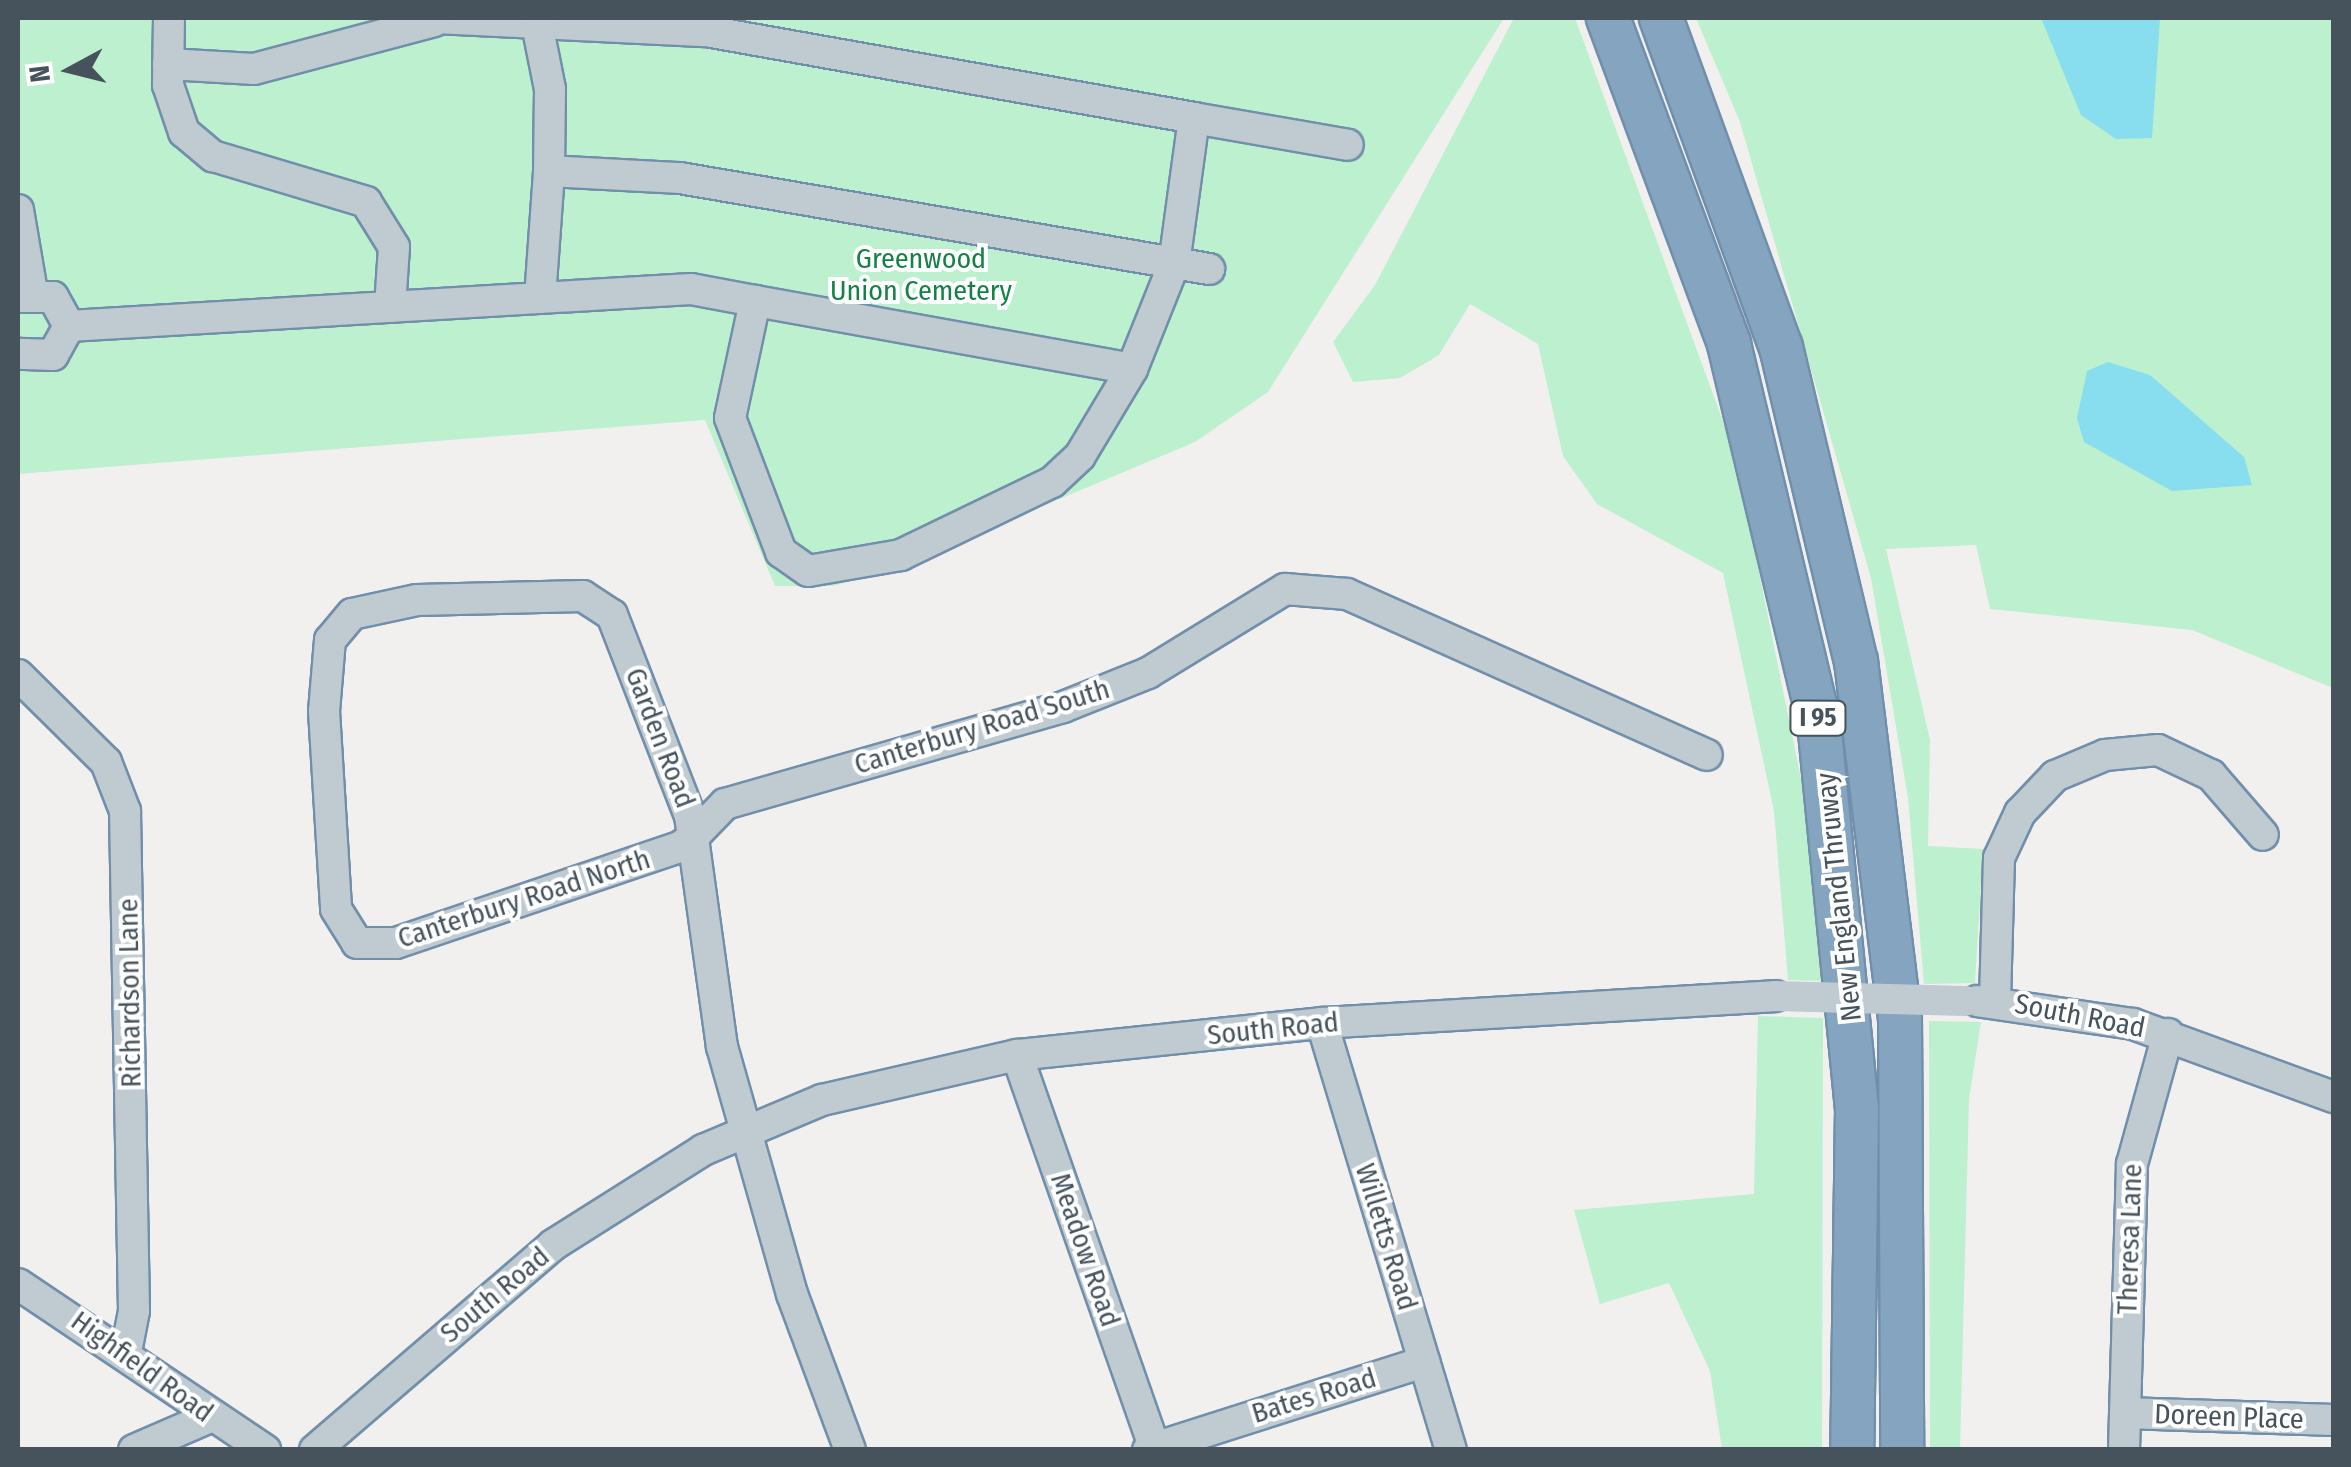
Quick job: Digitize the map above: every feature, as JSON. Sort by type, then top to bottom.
[{"type":"highway","name":"New England Thruway","points":[[1608,18],[1730,344],[1819,722],[1857,1109],[1852,1450]]},
{"type":"highway","name":"New England Thruway","points":[[1661,18],[1781,347],[1859,674],[1900,1017],[1902,1450]]},
{"type":"street","points":[[169,18],[168,64],[174,112],[198,147],[321,183],[379,214],[394,247],[390,307]]},
{"type":"street","points":[[168,64],[254,69],[435,19],[706,31],[1348,145]]},
{"type":"street","points":[[532,21],[550,90],[540,298]]},
{"type":"street","points":[[755,301],[730,418],[781,552],[808,571],[901,555],[1052,482],[1080,456],[1132,369],[1174,264],[1194,118]]},
{"type":"street","points":[[549,171],[680,178],[1209,269]]},
{"type":"street","points":[[18,210],[25,294],[54,297],[69,326]]},
{"type":"street","points":[[69,326],[674,289],[1132,369]]},
{"type":"street","points":[[18,354],[52,355],[69,326]]},
{"type":"street","name":"Canterbury Road South","points":[[693,836],[725,804],[1063,707],[1148,673],[1262,598],[1310,586],[1347,594],[1708,755]]},
{"type":"street","name":"Garden Road","points":[[352,939],[336,909],[324,711],[330,640],[352,614],[380,605],[601,602],[675,767],[693,836],[722,1048],[850,1450]]},
{"type":"street","name":"Richardson Lane","points":[[18,674],[106,762],[125,811],[134,1312],[126,1352]]},
{"type":"street","points":[[1980,1001],[1999,858],[2020,812],[2054,776],[2104,754],[2158,750],[2211,775],[2264,835]]},
{"type":"street","name":"Canterbury Road North","points":[[352,939],[396,943],[693,836]]},
{"type":"street","name":"South Road","points":[[315,1450],[552,1245],[746,1132],[822,1100],[1017,1055],[1322,1024],[1775,996],[1980,1001],[2168,1034],[2334,1098]]},
{"type":"street","name":"Willetts Road","points":[[1322,1024],[1451,1450]]},
{"type":"street","name":"Theresa Lane","points":[[2124,1450],[2132,1164],[2168,1034]]},
{"type":"street","name":"Meadow Road","points":[[1017,1055],[1151,1448]]},
{"type":"street","name":"Highfield Road","points":[[18,1284],[126,1352],[210,1417],[265,1450]]},
{"type":"street","name":"Bates Road","points":[[1151,1448],[1424,1362]]},
{"type":"street","name":"Doreen Place","points":[[2125,1414],[2334,1420]]},
{"type":"street","points":[[134,1450],[210,1417]]},
{"type":"green space","name":"Greenwood Union Cemetery","points":[[18,18],[1504,18],[1268,392],[1195,442],[893,569],[833,586],[775,586],[705,420],[18,474]]},
{"type":"green space","points":[[1514,18],[1575,18],[1735,454],[1804,794],[1824,981],[1788,980],[1774,811],[1723,573],[1597,504],[1563,456],[1538,344],[1470,304],[1439,355],[1400,378],[1353,382],[1333,342],[1375,285]]},
{"type":"green space","points":[[1696,18],[2333,18],[2333,688],[2192,630],[1990,609],[1976,545],[1886,549],[1930,740],[1928,846],[1983,849],[1975,983],[1924,984],[1908,798],[1871,578],[1740,122]]},
{"type":"green space","points":[[1758,1016],[1823,1018],[1822,1449],[1722,1449],[1710,1371],[1669,1283],[1600,1304],[1574,1210],[1754,1194]]},
{"type":"green space","points":[[1929,1021],[1981,1022],[1969,1099],[1960,1449],[1930,1449]]},
{"type":"water","points":[[2041,18],[2160,18],[2152,138],[2116,139],[2081,115]]},
{"type":"water","points":[[2108,362],[2150,375],[2244,457],[2252,485],[2172,491],[2084,442],[2077,418],[2087,371]]}]
